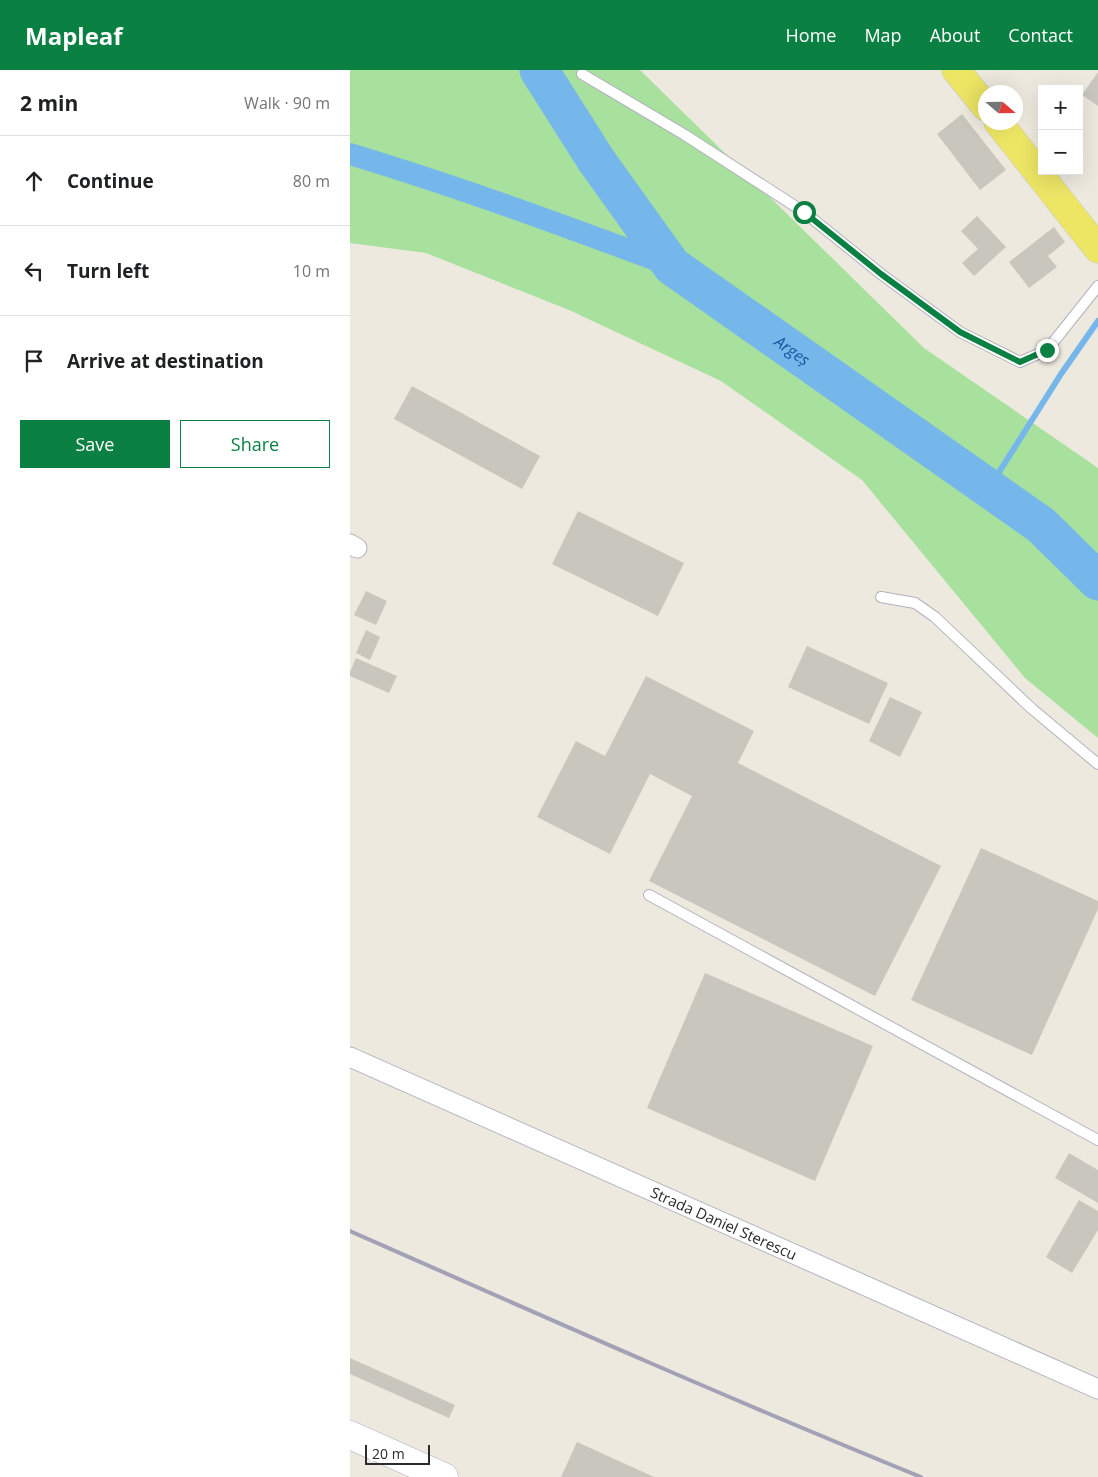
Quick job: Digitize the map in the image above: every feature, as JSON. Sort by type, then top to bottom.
[{"type":"main road","points":[[956,70],[978,97]]},
{"type":"main road","points":[[1004,130],[1098,249]]},
{"type":"main road","points":[[350,1435],[444,1477]]},
{"type":"street","name":"Strada Daniel Sterescu","points":[[350,1057],[1098,1388]]},
{"type":"lane","points":[[582,74],[685,135],[804,212],[881,274],[960,332],[1020,362],[1047,350],[1098,286]]},
{"type":"lane","points":[[881,597],[914,603],[935,617],[1030,708],[1098,764]]},
{"type":"lane","points":[[649,895],[1098,1140]]},
{"type":"green space","points":[[350,70],[640,70],[924,348],[1098,468],[1098,738],[1025,678],[862,480],[721,381],[569,310],[426,253],[350,243]]},
{"type":"building","points":[[1098,72],[1098,106],[1083,96]]},
{"type":"building","points":[[962,114],[1006,170],[980,190],[937,134]]},
{"type":"building","points":[[977,216],[1006,247],[974,276],[962,263],[978,249],[961,231]]},
{"type":"building","points":[[1054,227],[1065,242],[1048,256],[1057,267],[1029,288],[1009,262]]},
{"type":"building","points":[[412,386],[540,456],[522,489],[394,419]]},
{"type":"building","points":[[578,511],[684,563],[658,616],[552,564]]},
{"type":"building","points":[[366,591],[387,601],[376,625],[354,615]]},
{"type":"building","points":[[366,630],[380,637],[370,660],[356,653]]},
{"type":"building","points":[[807,646],[888,683],[869,724],[788,687]]},
{"type":"building","points":[[356,658],[397,676],[389,693],[350,676]]},
{"type":"building","points":[[646,676],[754,731],[738,763],[941,866],[875,996],[649,881],[692,796],[650,774],[610,854],[537,817],[576,741],[605,756]]},
{"type":"building","points":[[890,697],[922,712],[900,757],[869,741]]},
{"type":"building","points":[[981,848],[1098,901],[1098,909],[1032,1055],[911,1000]]},
{"type":"building","points":[[705,973],[873,1046],[815,1181],[647,1108]]},
{"type":"building","points":[[1069,1153],[1098,1170],[1098,1203],[1055,1178]]},
{"type":"building","points":[[1079,1200],[1098,1211],[1098,1230],[1072,1273],[1046,1257]]},
{"type":"building","points":[[350,1358],[455,1405],[449,1418],[350,1374]]},
{"type":"building","points":[[577,1442],[654,1477],[561,1477]]},
{"type":"waterway","name":"Argeș","points":[[539,70],[596,160],[672,266],[1041,525],[1098,581]]},
{"type":"waterway","points":[[350,154],[472,193],[672,266]]},
{"type":"waterway","points":[[989,488],[1061,374],[1098,321]]},
{"type":"railway","points":[[350,1231],[706,1387],[921,1477]]},
{"type":"route","points":[[804,212],[881,274],[960,332],[1020,362],[1047,350]]}]
